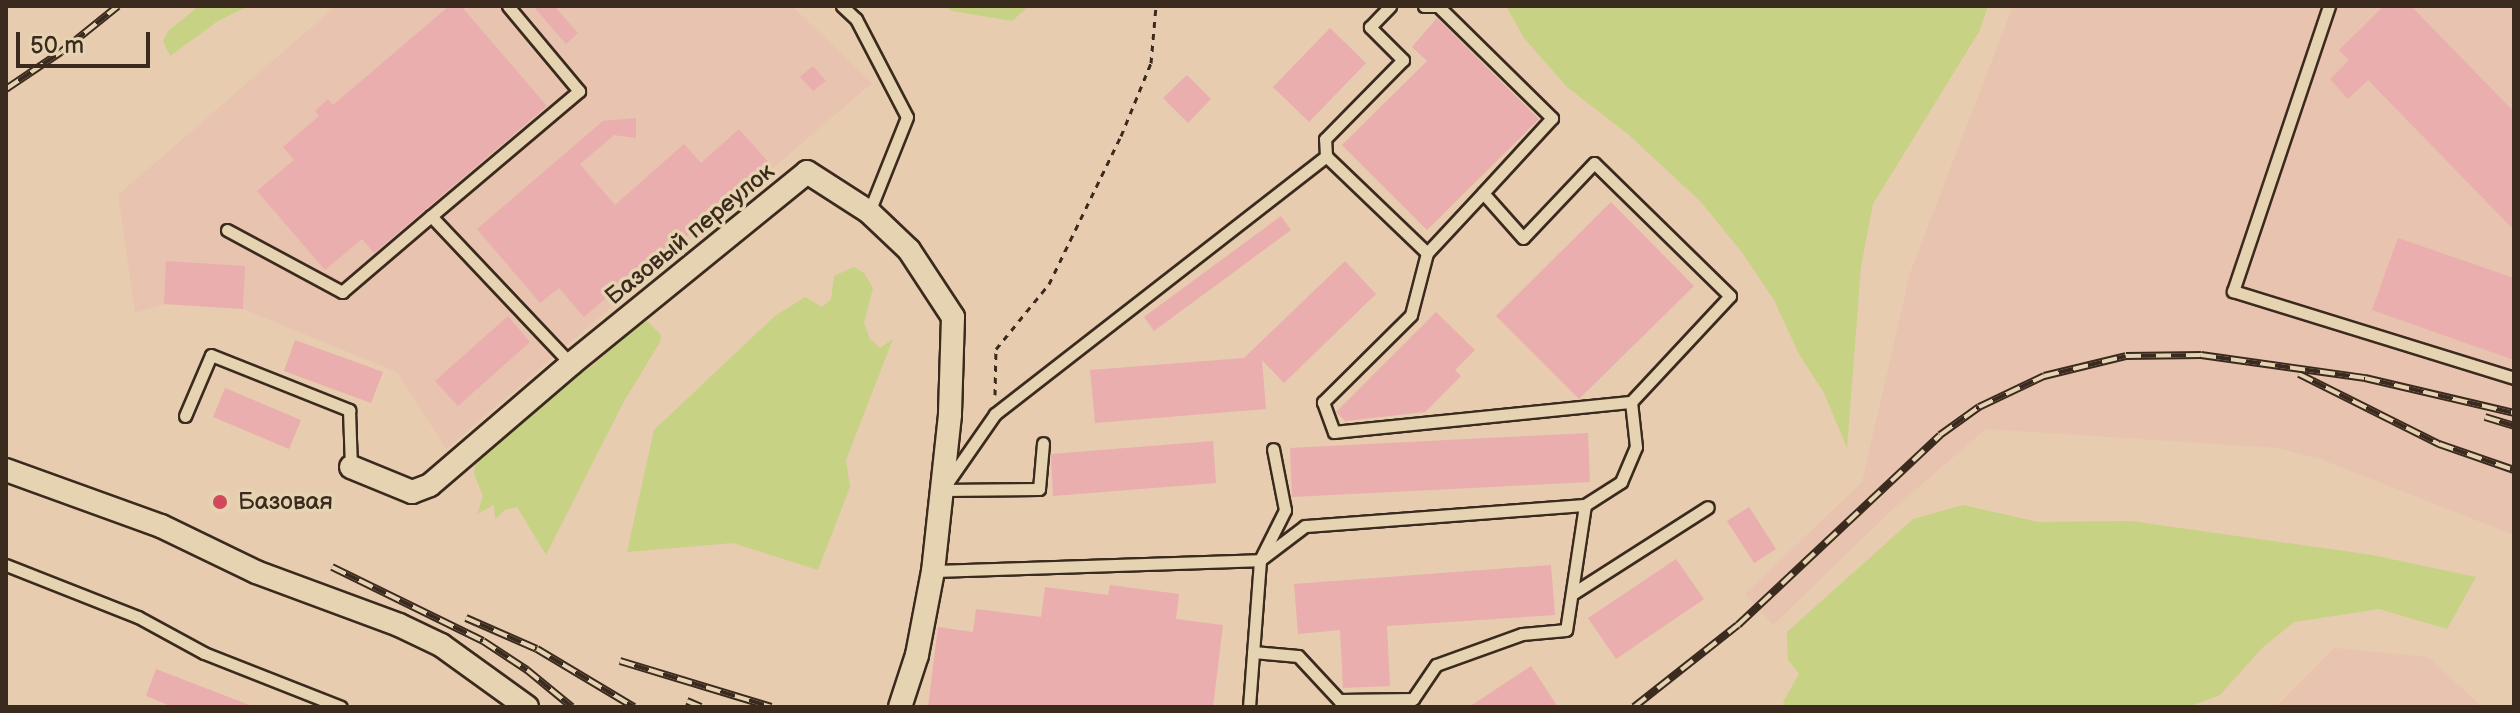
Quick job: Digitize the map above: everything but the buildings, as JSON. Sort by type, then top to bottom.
[{"type":"street","name":"Базовый переулок","points":[[351,467],[403,490],[421,490],[807,172],[869,212],[909,250],[953,317],[950,415],[933,571],[917,655],[900,707]]},
{"type":"street","points":[[6,470],[161,526],[256,572],[399,625],[441,645],[527,707]]},
{"type":"lane","points":[[227,230],[342,292],[579,91],[508,6]]},
{"type":"lane","points":[[842,6],[856,19],[907,117],[869,212]]},
{"type":"lane","points":[[1390,6],[1370,27],[1403,60],[1325,139],[1326,156],[1427,253]]},
{"type":"lane","points":[[1424,6],[1438,6],[1552,118],[1427,253],[1411,315],[1323,402],[1334,432],[1631,402],[1730,296],[1594,163],[1523,238],[1483,193]]},
{"type":"lane","points":[[2329,6],[2233,291],[2514,378]]},
{"type":"lane","points":[[942,490],[995,414],[1326,156]]},
{"type":"lane","points":[[431,216],[571,364]]},
{"type":"lane","points":[[185,416],[211,355],[349,410],[351,467]]},
{"type":"lane","points":[[933,571],[1260,560],[1305,526],[1585,505],[1621,482],[1636,447],[1631,402]]},
{"type":"lane","points":[[942,490],[1039,489],[1043,443]]},
{"type":"lane","points":[[1249,707],[1260,560],[1285,510],[1273,449]]},
{"type":"lane","points":[[1253,652],[1298,656],[1339,700],[1413,699],[1436,665],[1522,634],[1566,630],[1585,505]]},
{"type":"lane","points":[[1572,594],[1708,507]]},
{"type":"lane","points":[[6,565],[138,617],[204,653],[341,707]]},
{"type":"path","points":[[995,414],[996,349],[1049,284],[1121,136],[1151,63],[1156,6]]},
{"type":"shaded area","points":[[336,6],[792,6],[872,83],[446,449],[397,372],[243,309],[164,304],[135,313],[118,195]]},
{"type":"shaded area","points":[[2013,6],[2514,6],[2514,535],[2320,459],[2278,448],[1986,429],[1893,509],[1773,625],[1745,594],[1862,482],[1910,273]]},
{"type":"shaded area","points":[[2334,648],[2428,657],[2482,707],[2276,707]]},
{"type":"green space","points":[[199,6],[249,6],[218,21],[170,56],[163,41],[168,31]]},
{"type":"green space","points":[[944,6],[1029,6],[1012,21],[952,11]]},
{"type":"green space","points":[[1506,6],[1988,6],[1980,30],[1873,204],[1861,267],[1847,448],[1824,393],[1799,354],[1774,300],[1741,251],[1700,201],[1629,135],[1567,87],[1524,38]]},
{"type":"green space","points":[[854,267],[864,273],[873,288],[864,323],[870,339],[880,348],[893,339],[846,460],[850,487],[818,570],[733,543],[627,552],[654,430],[775,316],[805,297],[822,307],[831,299],[834,276]]},
{"type":"green space","points":[[647,321],[661,335],[660,342],[623,403],[546,555],[517,507],[505,510],[495,519],[494,505],[477,514],[483,496],[474,474],[476,456],[566,383],[595,364],[626,333]]},
{"type":"green space","points":[[1963,505],[2038,522],[2131,521],[2372,555],[2476,577],[2447,629],[2379,609],[2294,622],[2262,648],[2220,695],[2188,707],[1786,707],[1783,702],[1799,674],[1788,660],[1787,632],[1913,519]]},
{"type":"railway","points":[[6,89],[61,52],[118,6]]},
{"type":"railway","points":[[1634,707],[1738,625],[1940,435],[1979,407],[2044,376],[2126,356],[2201,355],[2365,378],[2514,413]]},
{"type":"railway","points":[[2299,374],[2439,444],[2514,470]]},
{"type":"railway","points":[[2485,417],[2514,426]]},
{"type":"railway","points":[[332,567],[483,641],[527,670],[572,707]]},
{"type":"railway","points":[[466,618],[537,649],[634,707]]},
{"type":"railway","points":[[620,661],[771,707]]},
{"type":"railway","points":[[687,701],[701,707]]},
{"type":"place","name":"Базовая","points":[[220,502]]}]
